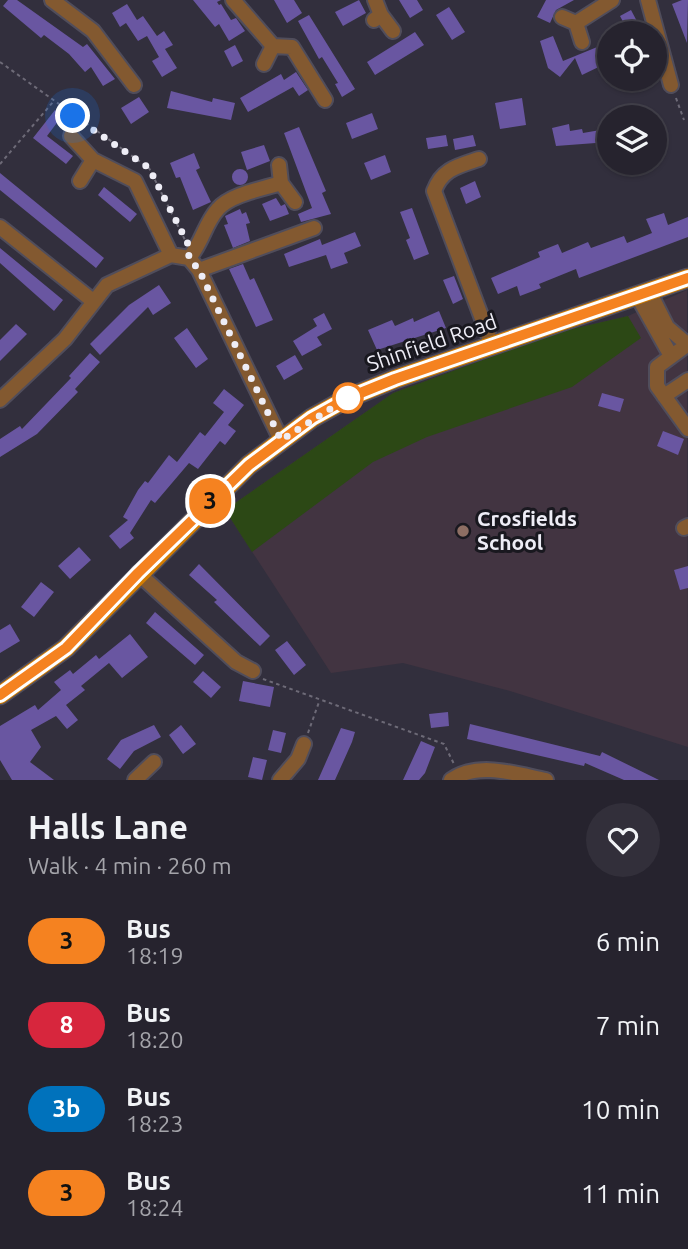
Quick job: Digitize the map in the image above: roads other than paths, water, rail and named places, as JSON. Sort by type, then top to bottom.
[{"type":"main road","name":"Shinfield Road","points":[[0,695],[66,648],[223,488],[281,440],[359,393],[688,278]]},
{"type":"street","points":[[52,0],[93,31],[127,62],[134,85]]},
{"type":"street","points":[[233,0],[280,47],[296,51],[325,100]]},
{"type":"street","points":[[375,0],[378,18],[393,31]]},
{"type":"street","points":[[582,42],[569,20],[612,0]]},
{"type":"street","points":[[648,0],[671,85]]},
{"type":"street","points":[[264,64],[280,47]]},
{"type":"street","points":[[71,136],[93,160],[135,181],[171,255]]},
{"type":"street","points":[[479,159],[449,169],[438,179],[434,191],[492,345]]},
{"type":"street","points":[[80,181],[93,160]]},
{"type":"street","points":[[279,165],[281,183],[295,202]]},
{"type":"street","points":[[189,258],[198,248],[217,210],[225,202],[281,183]]},
{"type":"street","points":[[0,227],[93,301]]},
{"type":"street","points":[[199,270],[314,228]]},
{"type":"street","points":[[0,400],[65,339],[93,301],[118,278],[171,255],[189,258],[199,270],[281,440]]},
{"type":"street","points":[[643,293],[667,327],[688,344],[657,367],[657,386],[686,421]]},
{"type":"street","points":[[643,293],[671,356]]},
{"type":"street","points":[[664,396],[688,380]]},
{"type":"street","points":[[138,573],[231,667],[253,671]]},
{"type":"street","points":[[280,780],[298,758],[304,744]]},
{"type":"street","points":[[135,780],[154,762]]},
{"type":"street","points":[[455,777],[474,770],[499,771],[546,780]]},
{"type":"place","name":"Crosfields School","points":[[463,531]]}]
